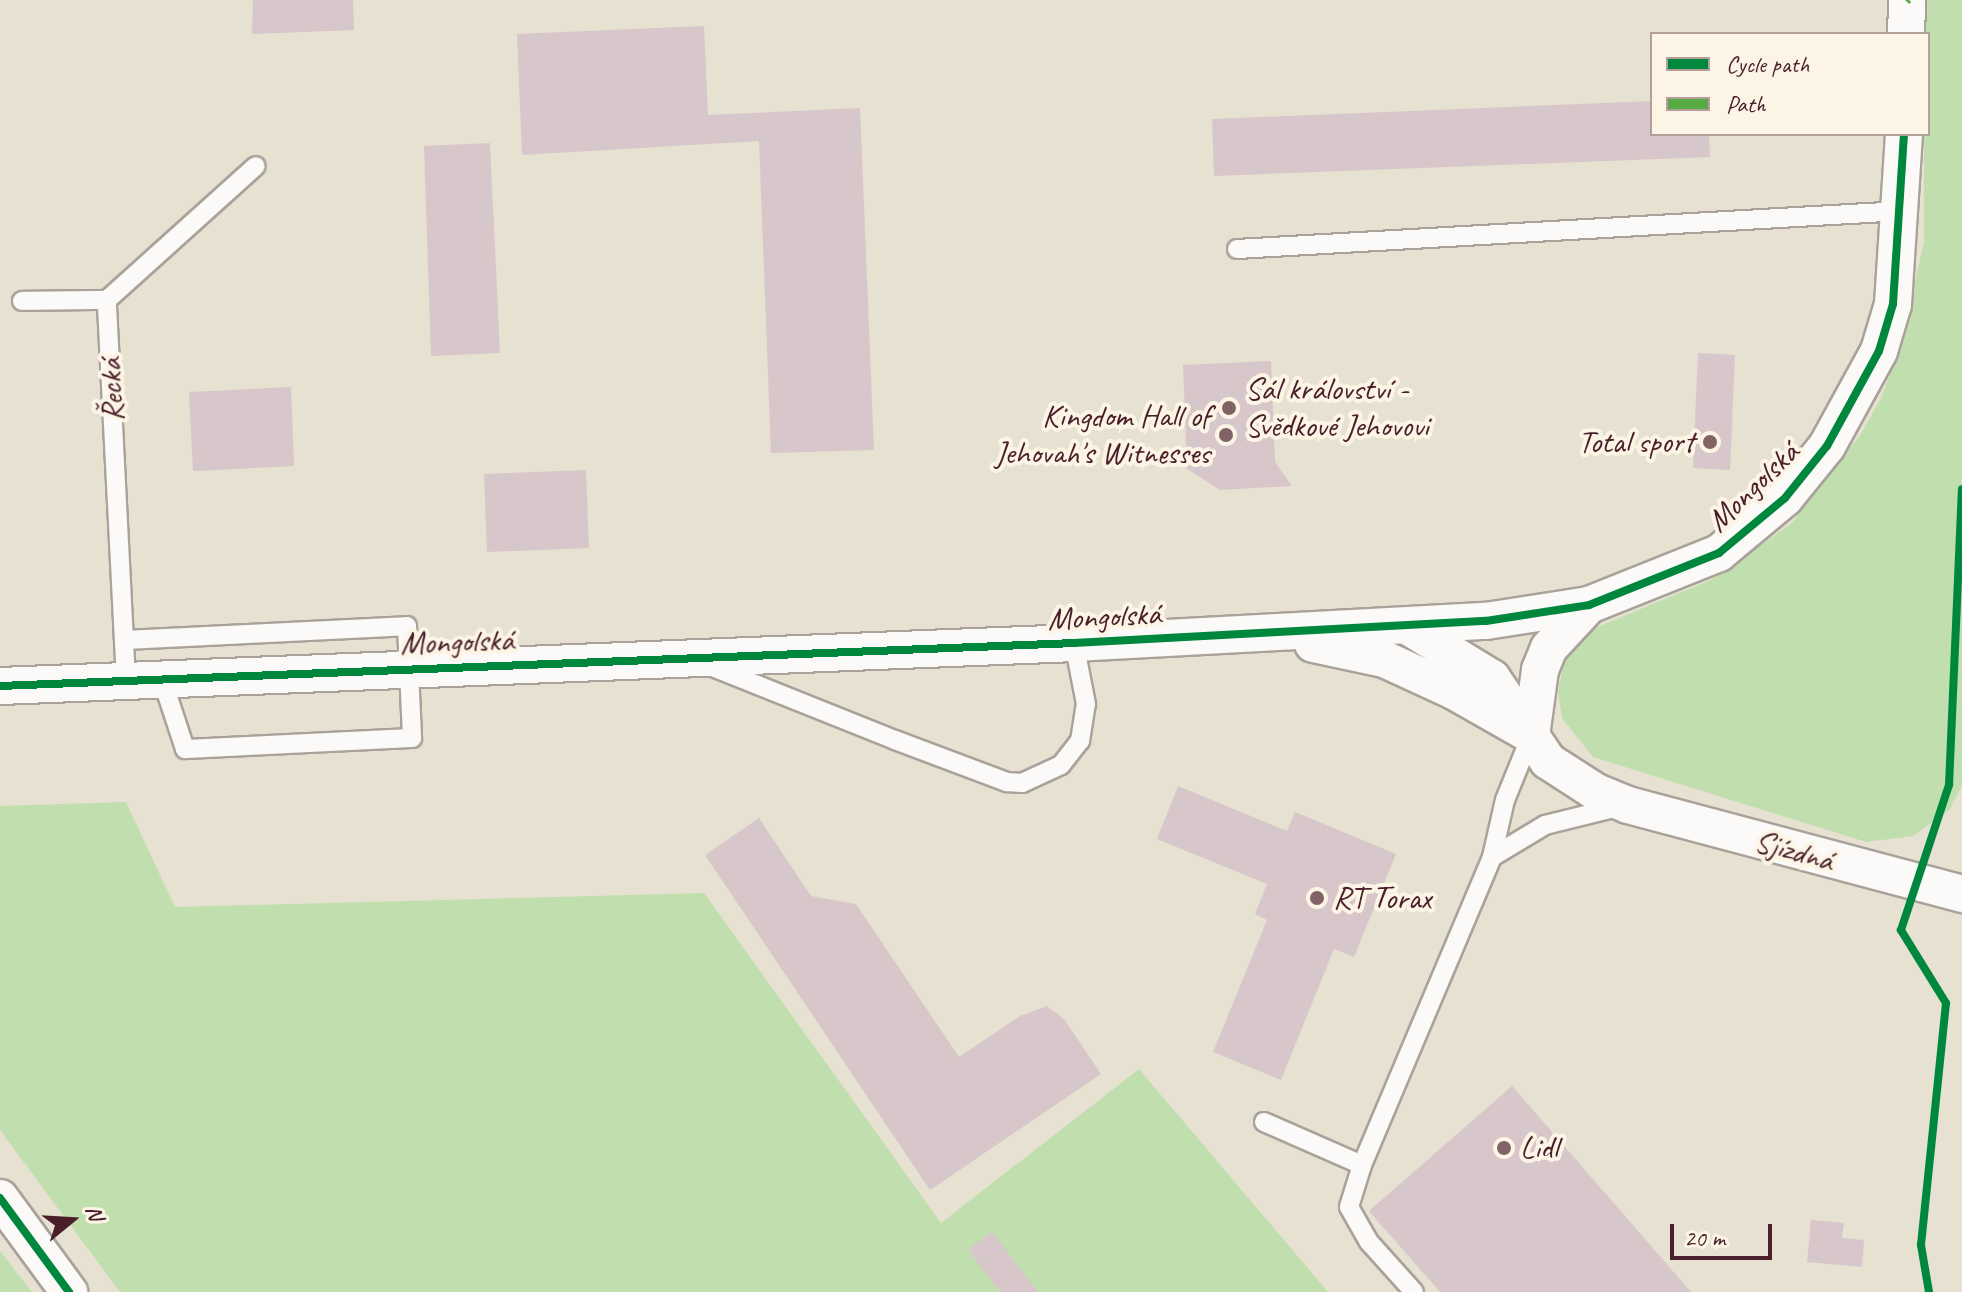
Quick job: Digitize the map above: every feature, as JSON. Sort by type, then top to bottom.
[{"type":"street","points":[[1906,32],[1907,0]]},
{"type":"street","name":"Mongolská","points":[[0,686],[1074,643],[1486,621],[1589,605],[1719,553],[1763,519],[1807,475],[1845,418],[1879,351],[1893,304],[1903,211],[1904,136]]},
{"type":"street","points":[[1244,634],[1384,659],[1454,691],[1531,736],[1540,670],[1549,648],[1589,605]]},
{"type":"street","name":"Sjízdná","points":[[1406,625],[1492,678],[1548,761],[1573,779],[1628,805],[1962,894]]},
{"type":"street","points":[[0,1198],[69,1292]]},
{"type":"lane","points":[[22,301],[107,300],[256,166]]},
{"type":"lane","points":[[1237,249],[1903,211]]},
{"type":"lane","name":"Řecká","points":[[107,300],[126,681]]},
{"type":"lane","points":[[124,640],[407,626],[412,738],[185,749],[162,679]]},
{"type":"lane","points":[[693,659],[1007,782],[1022,783],[1061,765],[1080,741],[1086,704],[1074,643]]},
{"type":"lane","points":[[1414,1292],[1369,1242],[1349,1207],[1362,1165],[1492,857],[1505,800],[1531,736]]},
{"type":"lane","points":[[1492,857],[1545,825],[1628,805]]},
{"type":"lane","points":[[1264,1122],[1362,1165]]},
{"type":"green space","points":[[1924,0],[1962,0],[1962,786],[1949,810],[1913,836],[1866,842],[1593,757],[1562,718],[1558,692],[1563,665],[1585,632],[1711,580],[1791,524],[1861,434],[1881,398],[1900,349],[1924,242],[1924,136],[1930,136],[1930,32],[1924,32]]},
{"type":"green space","points":[[126,802],[175,907],[704,893],[941,1223],[1139,1069],[1328,1292],[120,1292],[0,1130],[0,806]]},
{"type":"green space","points":[[0,1251],[32,1292],[0,1292]]},
{"type":"building","points":[[253,0],[353,0],[354,30],[252,34]]},
{"type":"building","points":[[704,26],[708,115],[860,108],[874,450],[771,453],[759,141],[522,155],[517,34]]},
{"type":"building","points":[[1650,101],[1650,136],[1709,136],[1710,157],[1214,176],[1212,119]]},
{"type":"building","points":[[490,143],[500,353],[431,356],[424,146]]},
{"type":"building","points":[[1698,353],[1735,355],[1730,470],[1693,468]]},
{"type":"building","name":"Sál království - Svědkové Jehovovi","points":[[1271,361],[1275,462],[1292,486],[1220,490],[1187,469],[1183,365]]},
{"type":"building","points":[[291,387],[294,466],[193,471],[189,392]]},
{"type":"building","points":[[586,470],[589,548],[487,552],[484,474]]},
{"type":"building","points":[[1178,786],[1287,831],[1295,812],[1396,854],[1354,957],[1334,949],[1281,1080],[1213,1052],[1267,920],[1255,914],[1267,884],[1157,839]]},
{"type":"building","points":[[759,818],[811,896],[856,904],[959,1057],[1020,1016],[1047,1006],[1064,1019],[1101,1074],[930,1190],[705,855]]},
{"type":"building","name":"Lidl","points":[[1512,1086],[1691,1292],[1440,1292],[1369,1211]]},
{"type":"building","points":[[1811,1220],[1844,1223],[1842,1238],[1864,1240],[1862,1267],[1807,1262]]},
{"type":"building","points":[[992,1231],[1038,1292],[1000,1292],[968,1250]]},
{"type":"cycle path","points":[[0,686],[1074,643],[1486,621],[1589,605],[1719,553],[1785,498],[1827,446],[1879,351],[1893,304],[1904,136]]},
{"type":"cycle path","points":[[1929,1292],[1921,1245],[1946,1003],[1901,930],[1949,785],[1962,489]]},
{"type":"cycle path","points":[[0,1198],[69,1292]]},
{"type":"place","name":"Sál království - Svědkové Jehovovi","points":[[1229,408]]},
{"type":"place","name":"Kingdom Hall of Jehovah's Witnesses","points":[[1226,435]]},
{"type":"place","name":"Total sport","points":[[1710,442]]},
{"type":"place","name":"RT Torax","points":[[1317,898]]},
{"type":"place","name":"Lidl","points":[[1504,1148]]}]
